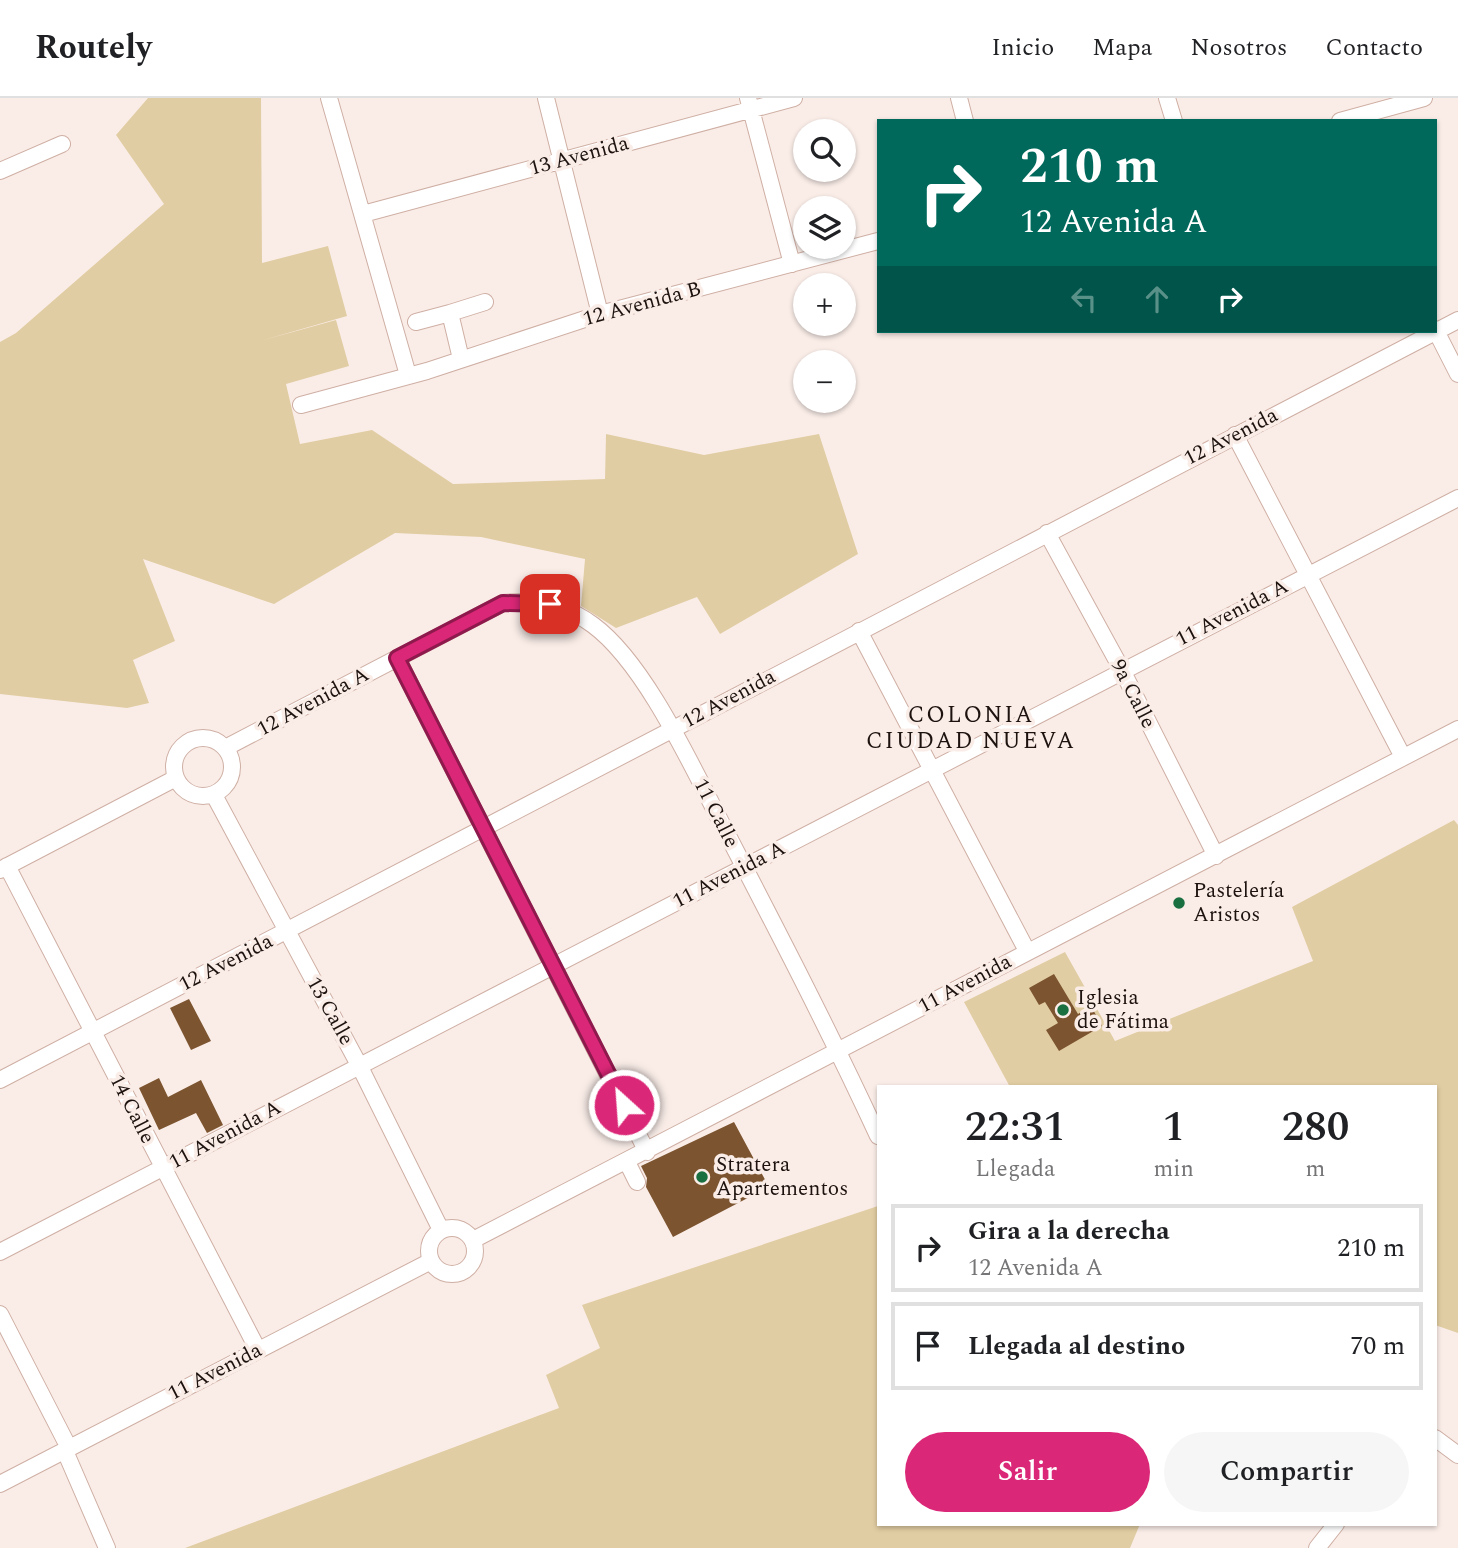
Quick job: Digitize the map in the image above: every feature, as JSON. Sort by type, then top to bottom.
[{"type":"street","points":[[329,98],[408,375]]},
{"type":"street","points":[[546,98],[600,314]]},
{"type":"street","name":"13 Avenida","points":[[363,214],[561,161],[750,104],[794,98]]},
{"type":"street","points":[[959,98],[964,119]]},
{"type":"street","points":[[1167,98],[1173,119]]},
{"type":"street","points":[[1345,119],[1380,104],[1424,98]]},
{"type":"street","points":[[750,104],[792,264]]},
{"type":"street","points":[[0,171],[62,144]]},
{"type":"street","name":"12 Avenida B","points":[[301,405],[461,359],[600,314],[877,241]]},
{"type":"street","points":[[416,322],[485,302]]},
{"type":"street","points":[[450,313],[461,359]]},
{"type":"street","name":"12 Avenida","points":[[1437,330],[1458,320]]},
{"type":"street","points":[[1437,332],[1458,374]]},
{"type":"street","name":"12 Avenida","points":[[0,1080],[1430,333]]},
{"type":"street","points":[[1235,435],[1403,757]]},
{"type":"street","name":"11 Avenida A","points":[[0,1252],[1458,498]]},
{"type":"street","name":"9a Calle","points":[[1047,533],[1122,670],[1216,856]]},
{"type":"street","name":"12 Avenida A","points":[[225,748],[503,603],[524,601],[550,604],[593,624],[624,653]]},
{"type":"street","points":[[859,631],[1027,951]]},
{"type":"street","name":"11 Calle","points":[[624,653],[672,729],[838,1051],[877,1134]]},
{"type":"street","points":[[397,658],[647,1152]]},
{"type":"street","name":"11 Avenida","points":[[473,1240],[1458,729]]},
{"type":"street","points":[[209,739],[225,748],[230,756],[232,774],[222,790],[202,797],[190,794],[176,778],[175,761],[184,745],[191,740],[209,739]]},
{"type":"street","points":[[3,868],[176,778]]},
{"type":"street","name":"13 Calle","points":[[214,795],[359,1065],[441,1230]]},
{"type":"street","name":"14 Calle","points":[[3,868],[92,1031],[258,1350]]},
{"type":"street","points":[[627,1162],[637,1182]]},
{"type":"street","points":[[456,1228],[473,1240],[475,1255],[462,1272],[441,1271],[431,1261],[429,1247],[441,1230],[456,1228]]},
{"type":"street","name":"11 Avenida","points":[[0,1484],[431,1261]]},
{"type":"street","points":[[0,1314],[67,1449],[107,1548]]},
{"type":"street","points":[[1437,1439],[1458,1455]]},
{"type":"street","points":[[1317,1548],[1334,1526]]},
{"type":"shaded area","points":[[148,98],[261,98],[262,263],[328,246],[347,316],[260,341],[336,320],[349,366],[286,384],[300,444],[372,430],[453,484],[605,479],[606,434],[704,455],[819,434],[858,554],[720,634],[697,597],[616,628],[581,606],[585,559],[481,537],[395,533],[274,604],[143,559],[175,641],[133,660],[149,703],[127,708],[0,694],[0,342],[16,333],[164,204],[116,135]]},
{"type":"shaded area","points":[[1454,820],[1458,825],[1458,1333],[1437,1326],[1437,1085],[1009,1085],[964,1002],[1065,952],[1115,1041],[1313,961],[1292,907]]},
{"type":"shaded area","points":[[877,1206],[877,1526],[1139,1526],[1130,1548],[185,1548],[559,1408],[546,1375],[600,1348],[582,1305]]},
{"type":"building","name":"Iglesia de Fátima","points":[[1054,974],[1078,1014],[1091,1006],[1102,1026],[1059,1051],[1046,1030],[1058,1023],[1045,1002],[1039,1005],[1029,988]]},
{"type":"building","points":[[189,999],[211,1041],[191,1050],[170,1008]]},
{"type":"building","points":[[159,1078],[168,1097],[201,1080],[223,1125],[207,1133],[196,1113],[159,1130],[139,1088]]},
{"type":"building","name":"Stratera Apartementos","points":[[734,1122],[769,1187],[673,1237],[646,1187],[647,1178],[641,1166]]},
{"type":"place","name":"Pastelería Aristos","points":[[1179,903]]},
{"type":"place","name":"Iglesia de Fátima","points":[[1063,1010]]},
{"type":"place","name":"Stratera Apartementos","points":[[702,1177]]},
{"type":"district","name":"COLONIA CIUDAD NUEVA","points":[[971,728]]},
{"type":"route","points":[[550,604],[524,601],[503,603],[397,658],[624,1105]]}]
